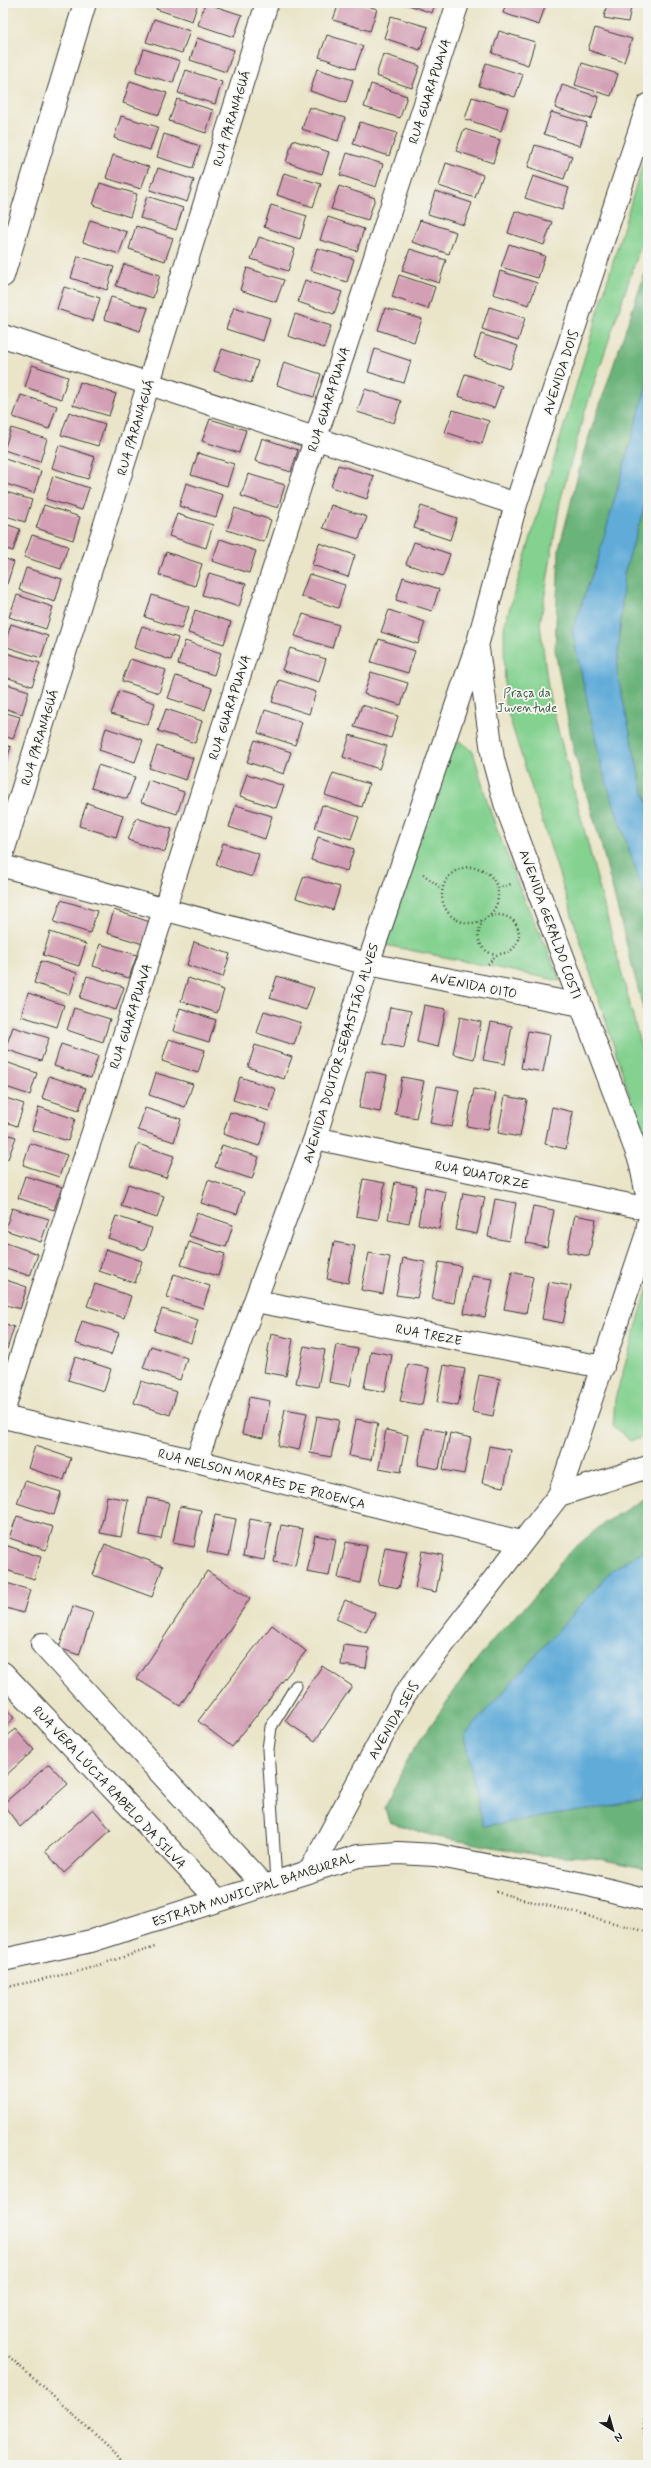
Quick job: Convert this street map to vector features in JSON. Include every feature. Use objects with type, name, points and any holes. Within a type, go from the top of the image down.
[{"type":"street","points":[[3,276],[85,3]]},
{"type":"street","name":"RUA PARANAGUÁ","points":[[3,852],[267,3]]},
{"type":"street","name":"RUA GUARAPUAVA","points":[[3,1412],[316,437],[458,3]]},
{"type":"street","name":"AVENIDA DOIS","points":[[478,642],[516,504],[648,105]]},
{"type":"street","points":[[3,336],[316,437],[516,504]]},
{"type":"street","name":"AVENIDA DOUTOR SEBASTIÃO ALVES","points":[[196,1461],[315,1138],[368,964],[478,642]]},
{"type":"street","name":"AVENIDA GERALDO COSTI","points":[[478,642],[493,759],[505,803],[640,1161],[648,1200]]},
{"type":"street","name":"AVENIDA OITO","points":[[3,866],[368,964],[581,1005]]},
{"type":"street","name":"RUA QUATORZE","points":[[315,1138],[648,1209]]},
{"type":"street","points":[[559,1495],[647,1234],[648,1224]]},
{"type":"street","name":"RUA TREZE","points":[[255,1301],[603,1367]]},
{"type":"street","name":"RUA NELSON MORAES DE PROENÇA","points":[[3,1417],[196,1461],[521,1542]]},
{"type":"street","points":[[559,1495],[648,1467]]},
{"type":"street","name":"AVENIDA SEIS","points":[[310,1871],[405,1694],[521,1542],[559,1495]]},
{"type":"street","points":[[42,1644],[270,1884]]},
{"type":"street","name":"RUA VERA LÚCIA RABELO DA SILVA","points":[[3,1673],[218,1900]]},
{"type":"street","name":"ESTRADA MUNICIPAL BAMBURRAL","points":[[3,1960],[91,1941],[358,1856],[398,1853],[436,1855],[589,1885],[648,1900]]},
{"type":"lane","points":[[270,1884],[268,1749],[271,1727],[296,1686]]},
{"type":"path","points":[[486,966],[496,955],[509,952],[514,948],[518,941],[518,927],[509,916],[495,914],[488,917],[472,924],[455,920],[444,906],[442,889],[452,873],[469,866],[487,872],[498,888],[497,904],[488,917],[480,926],[478,939],[485,950],[496,955]]},
{"type":"path","points":[[418,869],[442,889]]},
{"type":"path","points":[[498,888],[517,882]]},
{"type":"path","points":[[490,1890],[648,1932]]},
{"type":"path","points":[[3,1988],[80,1971],[163,1944]]},
{"type":"path","points":[[3,2351],[107,2445],[122,2465]]},
{"type":"path","points":[[648,2376],[644,2426],[648,2453]]},
{"type":"green space","name":"Praça da Juventude","points":[[648,145],[648,224],[584,414],[560,502],[540,624],[549,695],[648,1074],[648,1154],[505,704],[504,627]]},
{"type":"green space","points":[[648,264],[648,1028],[601,844],[573,748],[555,650],[559,549],[584,451]]},
{"type":"green space","points":[[459,741],[473,751],[489,808],[517,882],[561,981],[385,945],[445,756]]},
{"type":"green space","points":[[648,1287],[648,1436],[631,1441],[613,1426],[615,1399]]},
{"type":"green space","points":[[648,1496],[648,1869],[589,1857],[537,1855],[437,1837],[389,1822],[385,1808],[408,1758],[464,1677],[496,1636],[537,1594],[566,1555],[603,1524]]},
{"type":"water","points":[[648,380],[648,495],[624,574],[617,672],[640,779],[648,805],[648,906],[602,769],[572,631],[598,558]]},
{"type":"water","points":[[648,1548],[648,1781],[641,1802],[483,1826],[464,1736],[612,1570]]},
{"type":"building","points":[[158,3],[198,3],[192,21],[156,9]]},
{"type":"building","points":[[205,3],[242,15],[234,37],[198,25]]},
{"type":"building","points":[[339,3],[359,3],[377,9],[370,31],[333,20]]},
{"type":"building","points":[[403,3],[435,3],[432,13]]},
{"type":"building","points":[[506,3],[546,3],[539,25],[503,13]]},
{"type":"building","points":[[607,3],[632,3],[628,22],[604,18]]},
{"type":"building","points":[[391,16],[428,27],[420,50],[384,38]]},
{"type":"building","points":[[154,19],[190,31],[182,53],[146,42]]},
{"type":"building","points":[[595,28],[632,39],[624,62],[588,50]]},
{"type":"building","points":[[499,31],[535,42],[528,65],[492,53]]},
{"type":"building","points":[[327,35],[363,46],[355,69],[319,57]]},
{"type":"building","points":[[197,38],[234,50],[226,72],[190,60]]},
{"type":"building","points":[[144,49],[180,61],[173,83],[136,72]]},
{"type":"building","points":[[383,54],[420,66],[412,88],[376,76]]},
{"type":"building","points":[[486,63],[523,75],[515,97],[479,86]]},
{"type":"building","points":[[582,63],[618,74],[611,96],[575,85]]},
{"type":"building","points":[[317,69],[353,80],[346,103],[310,91]]},
{"type":"building","points":[[186,70],[222,82],[215,104],[178,93]]},
{"type":"building","points":[[130,81],[167,93],[159,115],[123,103]]},
{"type":"building","points":[[371,84],[407,96],[400,118],[364,107]]},
{"type":"building","points":[[562,85],[599,97],[591,119],[555,108]]},
{"type":"building","points":[[472,97],[508,108],[501,131],[465,119]]},
{"type":"building","points":[[177,99],[213,110],[206,133],[169,121]]},
{"type":"building","points":[[309,107],[345,118],[338,141],[302,129]]},
{"type":"building","points":[[551,112],[587,123],[580,146],[544,134]]},
{"type":"building","points":[[121,116],[158,127],[150,150],[114,138]]},
{"type":"building","points":[[360,122],[397,133],[389,156],[353,144]]},
{"type":"building","points":[[464,129],[500,140],[493,163],[456,151]]},
{"type":"building","points":[[164,134],[200,146],[193,168],[157,157]]},
{"type":"building","points":[[293,140],[329,152],[322,174],[286,162]]},
{"type":"building","points":[[535,145],[572,156],[564,179],[528,167]]},
{"type":"building","points":[[347,153],[383,164],[376,187],[340,175]]},
{"type":"building","points":[[113,155],[149,167],[141,189],[106,178]]},
{"type":"building","points":[[446,163],[483,175],[475,198],[439,186]]},
{"type":"building","points":[[158,168],[194,180],[187,202],[150,190]]},
{"type":"building","points":[[284,173],[321,184],[313,207],[277,195]]},
{"type":"building","points":[[533,176],[569,188],[562,210],[525,198]]},
{"type":"building","points":[[100,183],[137,194],[130,217],[93,205]]},
{"type":"building","points":[[339,186],[375,198],[368,220],[331,209]]},
{"type":"building","points":[[435,191],[472,203],[464,225],[428,214]]},
{"type":"building","points":[[147,196],[183,208],[176,230],[140,218]]},
{"type":"building","points":[[271,205],[307,216],[300,239],[264,227]]},
{"type":"building","points":[[515,211],[552,222],[544,245],[508,233]]},
{"type":"building","points":[[328,217],[364,229],[357,251],[320,240]]},
{"type":"building","points":[[90,220],[127,232],[119,254],[83,242]]},
{"type":"building","points":[[420,220],[456,232],[449,254],[412,242]]},
{"type":"building","points":[[136,226],[173,238],[165,261],[129,249]]},
{"type":"building","points":[[259,237],[295,249],[288,271],[251,259]]},
{"type":"building","points":[[509,244],[545,256],[538,278],[501,267]]},
{"type":"building","points":[[317,248],[354,259],[347,282],[310,270]]},
{"type":"building","points":[[410,249],[446,260],[439,283],[402,271]]},
{"type":"building","points":[[78,256],[114,267],[107,290],[71,278]]},
{"type":"building","points":[[124,264],[160,275],[153,298],[116,286]]},
{"type":"building","points":[[247,268],[284,280],[276,302],[240,290]]},
{"type":"building","points":[[500,271],[537,283],[529,305],[493,294]]},
{"type":"building","points":[[399,275],[435,287],[428,309],[392,297]]},
{"type":"building","points":[[305,280],[342,292],[334,314],[298,302]]},
{"type":"building","points":[[64,287],[100,298],[93,321],[57,309]]},
{"type":"building","points":[[111,297],[148,308],[140,331],[104,319]]},
{"type":"building","points":[[234,307],[270,318],[263,341],[226,329]]},
{"type":"building","points":[[489,307],[525,318],[518,341],[482,329]]},
{"type":"building","points":[[385,308],[422,319],[414,342],[378,330]]},
{"type":"building","points":[[295,314],[331,326],[324,348],[288,336]]},
{"type":"building","points":[[481,334],[518,346],[510,369],[474,357]]},
{"type":"building","points":[[222,349],[258,361],[251,383],[214,371]]},
{"type":"building","points":[[375,349],[411,361],[404,383],[368,372]]},
{"type":"building","points":[[284,362],[321,374],[314,397],[277,385]]},
{"type":"building","points":[[32,365],[68,377],[61,399],[25,387]]},
{"type":"building","points":[[465,374],[502,386],[494,408],[458,396]]},
{"type":"building","points":[[80,382],[116,394],[109,416],[73,405]]},
{"type":"building","points":[[365,389],[401,401],[394,423],[357,412]]},
{"type":"building","points":[[21,395],[57,406],[49,429],[13,417]]},
{"type":"building","points":[[453,410],[489,421],[482,444],[445,432]]},
{"type":"building","points":[[69,412],[105,424],[98,446],[61,435]]},
{"type":"building","points":[[210,419],[246,430],[239,453],[202,441]]},
{"type":"building","points":[[11,428],[47,439],[40,462],[4,450]]},
{"type":"building","points":[[262,438],[298,450],[291,472],[255,461]]},
{"type":"building","points":[[59,445],[95,457],[88,479],[52,468]]},
{"type":"building","points":[[198,453],[234,464],[227,486],[191,475]]},
{"type":"building","points":[[5,459],[41,471],[34,493],[3,483]]},
{"type":"building","points":[[338,465],[374,476],[367,499],[331,487]]},
{"type":"building","points":[[248,474],[285,485],[278,508],[241,496]]},
{"type":"building","points":[[53,476],[89,488],[82,510],[46,499]]},
{"type":"building","points":[[186,483],[223,495],[216,517],[179,506]]},
{"type":"building","points":[[3,491],[32,500],[25,522],[3,515]]},
{"type":"building","points":[[44,505],[80,517],[73,540],[36,528]]},
{"type":"building","points":[[331,505],[367,517],[359,539],[323,528]]},
{"type":"building","points":[[421,506],[457,518],[450,540],[414,528]]},
{"type":"building","points":[[235,508],[271,520],[264,542],[227,530]]},
{"type":"building","points":[[177,514],[213,525],[206,548],[169,536]]},
{"type":"building","points":[[3,523],[20,529],[13,551],[3,548]]},
{"type":"building","points":[[32,535],[68,546],[61,569],[24,557]]},
{"type":"building","points":[[220,539],[256,551],[249,573],[212,561]]},
{"type":"building","points":[[414,542],[450,554],[443,576],[406,564]]},
{"type":"building","points":[[319,543],[355,555],[348,577],[312,565]]},
{"type":"building","points":[[166,552],[202,564],[195,586],[159,575]]},
{"type":"building","points":[[3,558],[14,562],[7,584],[3,583]]},
{"type":"building","points":[[26,568],[62,579],[55,602],[19,590]]},
{"type":"building","points":[[209,573],[246,584],[239,607],[202,595]]},
{"type":"building","points":[[309,574],[345,585],[338,608],[301,596]]},
{"type":"building","points":[[403,577],[439,589],[432,611],[396,600]]},
{"type":"building","points":[[17,595],[53,607],[46,629],[9,617]]},
{"type":"building","points":[[152,595],[189,607],[181,629],[145,617]]},
{"type":"building","points":[[195,610],[231,622],[224,644],[188,633]]},
{"type":"building","points":[[389,610],[425,622],[418,644],[381,632]]},
{"type":"building","points":[[303,614],[339,625],[332,648],[295,636]]},
{"type":"building","points":[[11,624],[48,636],[41,658],[4,646]]},
{"type":"building","points":[[142,626],[178,638],[171,660],[134,648]]},
{"type":"building","points":[[379,639],[415,651],[408,673],[371,662]]},
{"type":"building","points":[[185,641],[221,653],[214,675],[178,664]]},
{"type":"building","points":[[290,648],[326,659],[319,682],[282,670]]},
{"type":"building","points":[[3,652],[40,663],[32,686],[3,676]]},
{"type":"building","points":[[130,659],[166,670],[159,693],[122,681]]},
{"type":"building","points":[[371,672],[408,683],[401,705],[364,694]]},
{"type":"building","points":[[176,676],[212,688],[205,710],[168,698]]},
{"type":"building","points":[[279,680],[316,692],[309,714],[272,702]]},
{"type":"building","points":[[3,683],[29,691],[22,714],[3,708]]},
{"type":"building","points":[[119,691],[155,703],[148,725],[111,714]]},
{"type":"building","points":[[362,705],[398,716],[391,738],[354,727]]},
{"type":"building","points":[[166,709],[202,721],[195,743],[158,731]]},
{"type":"building","points":[[265,710],[302,722],[295,745],[258,733]]},
{"type":"building","points":[[3,712],[20,717],[13,739],[3,736]]},
{"type":"building","points":[[106,728],[143,740],[135,762],[99,750]]},
{"type":"building","points":[[350,735],[387,746],[379,769],[343,757]]},
{"type":"building","points":[[255,740],[291,752],[284,774],[247,762]]},
{"type":"building","points":[[3,744],[11,747],[3,770]]},
{"type":"building","points":[[157,746],[193,758],[186,780],[149,768]]},
{"type":"building","points":[[98,765],[135,777],[127,799],[91,788]]},
{"type":"building","points":[[333,773],[369,784],[362,807],[325,795]]},
{"type":"building","points":[[247,774],[284,786],[276,808],[240,796]]},
{"type":"building","points":[[148,780],[184,792],[177,814],[141,802]]},
{"type":"building","points":[[87,803],[123,815],[116,837],[79,826]]},
{"type":"building","points":[[236,805],[272,816],[265,839],[229,827]]},
{"type":"building","points":[[322,805],[359,817],[351,839],[315,828]]},
{"type":"building","points":[[136,818],[172,829],[165,852],[128,840]]},
{"type":"building","points":[[318,837],[354,849],[347,871],[311,860]]},
{"type":"building","points":[[223,843],[259,854],[252,877],[216,865]]},
{"type":"building","points":[[304,876],[340,887],[333,910],[296,898]]},
{"type":"building","points":[[61,900],[97,911],[90,933],[54,922]]},
{"type":"building","points":[[114,910],[150,922],[143,944],[107,933]]},
{"type":"building","points":[[50,932],[86,944],[79,966],[43,955]]},
{"type":"building","points":[[194,942],[230,954],[223,977],[187,965]]},
{"type":"building","points":[[100,944],[137,955],[129,978],[93,966]]},
{"type":"building","points":[[41,961],[77,973],[70,995],[34,983]]},
{"type":"building","points":[[87,976],[124,987],[116,1010],[80,998]]},
{"type":"building","points":[[277,976],[314,988],[306,1010],[270,998]]},
{"type":"building","points":[[188,978],[224,990],[217,1013],[181,1001]]},
{"type":"building","points":[[28,993],[64,1005],[57,1027],[21,1016]]},
{"type":"building","points":[[424,1005],[446,1009],[438,1047],[417,1042]]},
{"type":"building","points":[[390,1007],[411,1011],[404,1048],[383,1044]]},
{"type":"building","points":[[74,1008],[110,1019],[103,1042],[67,1030]]},
{"type":"building","points":[[180,1008],[216,1020],[209,1042],[173,1031]]},
{"type":"building","points":[[264,1011],[301,1023],[294,1045],[257,1033]]},
{"type":"building","points":[[460,1017],[481,1022],[474,1059],[453,1054]]},
{"type":"building","points":[[491,1022],[512,1026],[505,1064],[483,1060]]},
{"type":"building","points":[[13,1027],[49,1038],[41,1061],[5,1049]]},
{"type":"building","points":[[528,1031],[550,1035],[543,1072],[521,1068]]},
{"type":"building","points":[[169,1039],[205,1050],[198,1073],[162,1061]]},
{"type":"building","points":[[61,1044],[98,1056],[91,1078],[54,1066]]},
{"type":"building","points":[[255,1045],[292,1057],[284,1079],[248,1067]]},
{"type":"building","points":[[3,1061],[37,1073],[30,1095],[3,1086]]},
{"type":"building","points":[[366,1071],[387,1075],[380,1112],[359,1108]]},
{"type":"building","points":[[156,1073],[193,1084],[185,1107],[149,1095]]},
{"type":"building","points":[[49,1076],[86,1088],[79,1110],[42,1098]]},
{"type":"building","points":[[240,1077],[276,1089],[269,1111],[233,1100]]},
{"type":"building","points":[[402,1077],[424,1081],[416,1118],[395,1114]]},
{"type":"building","points":[[437,1086],[459,1090],[452,1127],[430,1123]]},
{"type":"building","points":[[474,1089],[496,1093],[488,1130],[467,1126]]},
{"type":"building","points":[[505,1096],[527,1100],[520,1137],[498,1133]]},
{"type":"building","points":[[3,1097],[24,1104],[17,1126],[3,1121]]},
{"type":"building","points":[[39,1107],[75,1119],[68,1141],[32,1130]]},
{"type":"building","points":[[552,1107],[573,1112],[566,1149],[545,1144]]},
{"type":"building","points":[[145,1108],[181,1119],[174,1142],[138,1130]]},
{"type":"building","points":[[230,1112],[267,1123],[259,1146],[223,1134]]},
{"type":"building","points":[[3,1133],[16,1137],[8,1159],[3,1158]]},
{"type":"building","points":[[30,1143],[67,1155],[59,1177],[23,1165]]},
{"type":"building","points":[[138,1144],[174,1156],[166,1178],[130,1167]]},
{"type":"building","points":[[222,1145],[259,1157],[252,1179],[215,1167]]},
{"type":"building","points":[[25,1176],[62,1187],[54,1210],[18,1198]]},
{"type":"building","points":[[363,1179],[385,1183],[378,1220],[356,1216]]},
{"type":"building","points":[[208,1180],[244,1192],[237,1214],[201,1203]]},
{"type":"building","points":[[395,1182],[417,1186],[409,1223],[388,1219]]},
{"type":"building","points":[[128,1184],[164,1196],[157,1218],[121,1206]]},
{"type":"building","points":[[425,1187],[446,1192],[439,1229],[418,1224]]},
{"type":"building","points":[[463,1193],[485,1197],[477,1234],[456,1230]]},
{"type":"building","points":[[495,1199],[516,1203],[509,1241],[488,1237]]},
{"type":"building","points":[[533,1206],[554,1210],[547,1247],[526,1243]]},
{"type":"building","points":[[12,1208],[49,1219],[41,1242],[5,1230]]},
{"type":"building","points":[[197,1213],[233,1225],[226,1247],[189,1236]]},
{"type":"building","points":[[575,1215],[596,1219],[589,1256],[567,1252]]},
{"type":"building","points":[[116,1216],[152,1228],[145,1250],[108,1238]]},
{"type":"building","points":[[3,1242],[38,1254],[30,1276],[3,1267]]},
{"type":"building","points":[[189,1242],[225,1254],[218,1276],[181,1265]]},
{"type":"building","points":[[334,1242],[355,1246],[348,1283],[327,1279]]},
{"type":"building","points":[[106,1249],[142,1261],[135,1283],[99,1271]]},
{"type":"building","points":[[369,1253],[390,1257],[383,1294],[361,1290]]},
{"type":"building","points":[[403,1258],[425,1262],[417,1298],[396,1295]]},
{"type":"building","points":[[439,1262],[461,1266],[454,1303],[432,1299]]},
{"type":"building","points":[[512,1272],[533,1277],[526,1313],[504,1309]]},
{"type":"building","points":[[174,1274],[210,1286],[203,1308],[167,1297]]},
{"type":"building","points":[[471,1276],[493,1279],[485,1317],[464,1313]]},
{"type":"building","points":[[3,1279],[27,1287],[20,1309],[3,1304]]},
{"type":"building","points":[[549,1282],[571,1286],[563,1323],[542,1319]]},
{"type":"building","points":[[95,1284],[131,1296],[124,1318],[87,1306]]},
{"type":"building","points":[[162,1309],[198,1320],[191,1343],[154,1331]]},
{"type":"building","points":[[82,1321],[119,1333],[111,1355],[75,1343]]},
{"type":"building","points":[[3,1323],[14,1327],[7,1349],[3,1348]]},
{"type":"building","points":[[271,1334],[293,1339],[286,1376],[264,1372]]},
{"type":"building","points":[[336,1345],[358,1349],[350,1386],[329,1382]]},
{"type":"building","points":[[151,1346],[187,1358],[180,1380],[143,1368]]},
{"type":"building","points":[[304,1346],[325,1350],[318,1387],[296,1383]]},
{"type":"building","points":[[371,1351],[392,1355],[385,1392],[364,1388]]},
{"type":"building","points":[[75,1357],[111,1369],[104,1391],[68,1380]]},
{"type":"building","points":[[408,1364],[429,1368],[422,1405],[400,1401]]},
{"type":"building","points":[[444,1365],[465,1369],[458,1406],[437,1402]]},
{"type":"building","points":[[479,1375],[500,1379],[493,1416],[472,1412]]},
{"type":"building","points":[[141,1381],[177,1392],[170,1415],[134,1403]]},
{"type":"building","points":[[249,1397],[270,1401],[263,1438],[242,1434]]},
{"type":"building","points":[[285,1409],[307,1413],[299,1450],[278,1446]]},
{"type":"building","points":[[317,1416],[339,1420],[331,1457],[310,1453]]},
{"type":"building","points":[[356,1419],[378,1423],[371,1460],[349,1456]]},
{"type":"building","points":[[425,1428],[446,1432],[439,1469],[418,1465]]},
{"type":"building","points":[[386,1430],[408,1435],[401,1472],[379,1468]]},
{"type":"building","points":[[450,1433],[471,1438],[464,1474],[443,1470]]},
{"type":"building","points":[[35,1446],[71,1458],[64,1480],[28,1468]]},
{"type":"building","points":[[489,1446],[511,1450],[504,1487],[482,1483]]},
{"type":"building","points":[[25,1481],[61,1492],[54,1515],[17,1503]]},
{"type":"building","points":[[107,1496],[128,1500],[121,1537],[100,1533]]},
{"type":"building","points":[[147,1498],[169,1502],[161,1539],[140,1535]]},
{"type":"building","points":[[180,1506],[201,1510],[194,1547],[173,1543]]},
{"type":"building","points":[[215,1515],[236,1519],[229,1556],[207,1552]]},
{"type":"building","points":[[17,1516],[53,1527],[46,1550],[9,1538]]},
{"type":"building","points":[[250,1519],[271,1523],[264,1560],[243,1556]]},
{"type":"building","points":[[281,1525],[303,1529],[295,1566],[274,1562]]},
{"type":"building","points":[[315,1535],[336,1539],[329,1576],[307,1572]]},
{"type":"building","points":[[346,1542],[367,1546],[360,1583],[338,1578]]},
{"type":"building","points":[[105,1544],[163,1566],[152,1597],[93,1575]]},
{"type":"building","points":[[5,1545],[41,1557],[34,1579],[3,1569]]},
{"type":"building","points":[[385,1547],[407,1551],[399,1588],[378,1584]]},
{"type":"building","points":[[422,1551],[443,1555],[436,1592],[415,1588]]},
{"type":"building","points":[[207,1571],[250,1598],[180,1706],[137,1679]]},
{"type":"building","points":[[3,1582],[30,1590],[23,1613],[3,1607]]},
{"type":"building","points":[[345,1600],[375,1613],[366,1632],[336,1619]]},
{"type":"building","points":[[73,1606],[93,1613],[79,1655],[59,1648]]},
{"type":"building","points":[[272,1625],[306,1651],[232,1747],[198,1721]]},
{"type":"building","points":[[343,1645],[369,1648],[366,1668],[341,1665]]},
{"type":"building","points":[[322,1666],[352,1686],[315,1741],[285,1721]]},
{"type":"building","points":[[3,1705],[14,1718],[3,1728]]},
{"type":"building","points":[[15,1729],[34,1750],[3,1778],[3,1740]]},
{"type":"building","points":[[49,1764],[68,1784],[20,1827],[3,1804]]},
{"type":"building","points":[[93,1809],[111,1830],[64,1873],[45,1851]]}]
